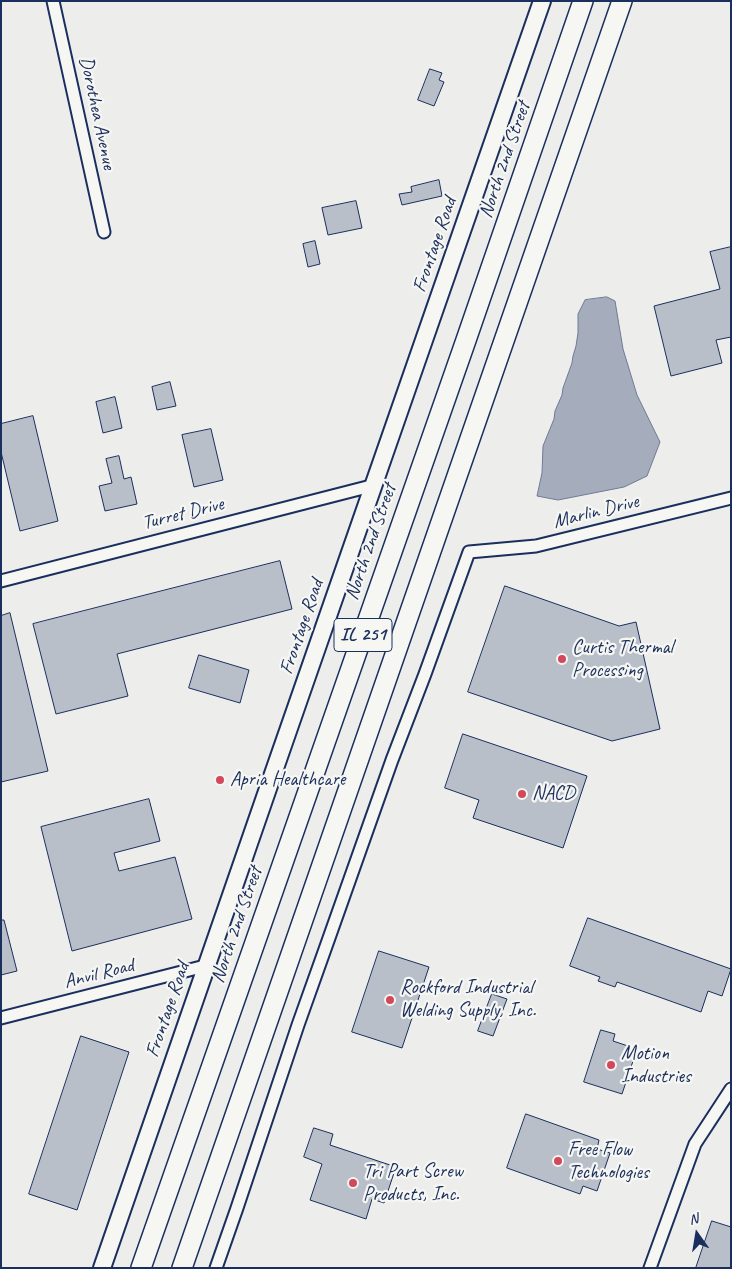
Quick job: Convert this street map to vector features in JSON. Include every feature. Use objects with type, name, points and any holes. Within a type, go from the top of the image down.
[{"type":"main road","name":"North 2nd Street","points":[[141,1268],[459,362],[583,1]]},
{"type":"main road","name":"IL 251","points":[[182,1268],[622,1]]},
{"type":"street","name":"Dorothea Avenue","points":[[53,1],[104,232]]},
{"type":"street","name":"Frontage Road","points":[[102,1268],[205,966],[375,485],[542,1]]},
{"type":"street","name":"Turret Drive","points":[[1,581],[375,485]]},
{"type":"street","name":"Marlin Drive","points":[[216,1268],[298,1025],[392,760],[469,552],[536,546],[731,498]]},
{"type":"street","name":"Anvil Road","points":[[1,1018],[205,966]]},
{"type":"street","points":[[650,1268],[695,1144],[731,1089]]},
{"type":"water","points":[[607,297],[615,301],[623,349],[637,395],[660,442],[647,476],[624,487],[558,500],[537,496],[542,473],[543,446],[572,363],[578,333],[578,314],[585,300]]},
{"type":"building","points":[[430,69],[442,73],[439,80],[444,82],[434,106],[418,100]]},
{"type":"building","points":[[439,180],[442,196],[402,205],[399,194],[412,192],[411,187]]},
{"type":"building","points":[[356,201],[362,228],[328,235],[322,208]]},
{"type":"building","points":[[315,241],[320,264],[308,267],[303,244]]},
{"type":"building","points":[[731,247],[731,337],[716,340],[722,363],[671,376],[654,306],[720,289],[710,252]]},
{"type":"building","points":[[170,382],[176,406],[157,410],[152,387]]},
{"type":"building","points":[[115,397],[122,428],[103,433],[96,402]]},
{"type":"building","points":[[33,416],[58,521],[20,531],[1,452],[1,424]]},
{"type":"building","points":[[211,429],[223,480],[194,487],[182,435]]},
{"type":"building","points":[[119,456],[124,479],[131,477],[137,504],[105,511],[99,486],[112,483],[106,459]]},
{"type":"building","points":[[280,561],[292,609],[117,654],[128,696],[56,714],[33,624]]},
{"type":"building","name":"Curtis Thermal Processing","points":[[505,586],[619,626],[636,622],[660,729],[612,741],[468,692]]},
{"type":"building","points":[[10,613],[48,771],[1,782],[1,616]]},
{"type":"building","points":[[199,655],[249,670],[240,703],[189,688]]},
{"type":"building","name":"NACD","points":[[463,734],[587,776],[563,848],[473,818],[479,800],[445,788]]},
{"type":"building","points":[[149,799],[160,841],[114,853],[119,871],[175,857],[192,919],[72,951],[41,827]]},
{"type":"building","points":[[588,918],[731,969],[722,996],[708,991],[701,1012],[617,982],[615,987],[598,981],[600,977],[570,966]]},
{"type":"building","points":[[1,920],[4,920],[17,971],[1,975]]},
{"type":"building","name":"Rockford Industrial Welding Supply, Inc.","points":[[379,951],[429,967],[402,1048],[352,1032]]},
{"type":"building","points":[[492,994],[507,999],[493,1036],[478,1031]]},
{"type":"building","name":"Motion Industries","points":[[601,1030],[615,1034],[613,1041],[637,1049],[622,1094],[584,1082]]},
{"type":"building","points":[[81,1036],[129,1052],[77,1210],[29,1194]]},
{"type":"building","name":"Free Flow Technologies","points":[[526,1114],[599,1140],[597,1149],[610,1153],[597,1191],[583,1186],[580,1194],[507,1168]]},
{"type":"building","name":"Tri Part Screw Products, Inc.","points":[[314,1128],[333,1134],[330,1145],[396,1167],[384,1203],[372,1199],[366,1219],[310,1200],[322,1164],[304,1157]]},
{"type":"building","points":[[712,1221],[731,1227],[731,1268],[696,1268]]},
{"type":"place","name":"Curtis Thermal Processing","points":[[562,659]]},
{"type":"place","name":"Apria Healthcare","points":[[220,780]]},
{"type":"place","name":"NACD","points":[[522,794]]},
{"type":"place","name":"Rockford Industrial Welding Supply, Inc.","points":[[390,1000]]},
{"type":"place","name":"Motion Industries","points":[[611,1065]]},
{"type":"place","name":"Free Flow Technologies","points":[[558,1161]]},
{"type":"place","name":"Tri Part Screw Products, Inc.","points":[[353,1183]]}]
